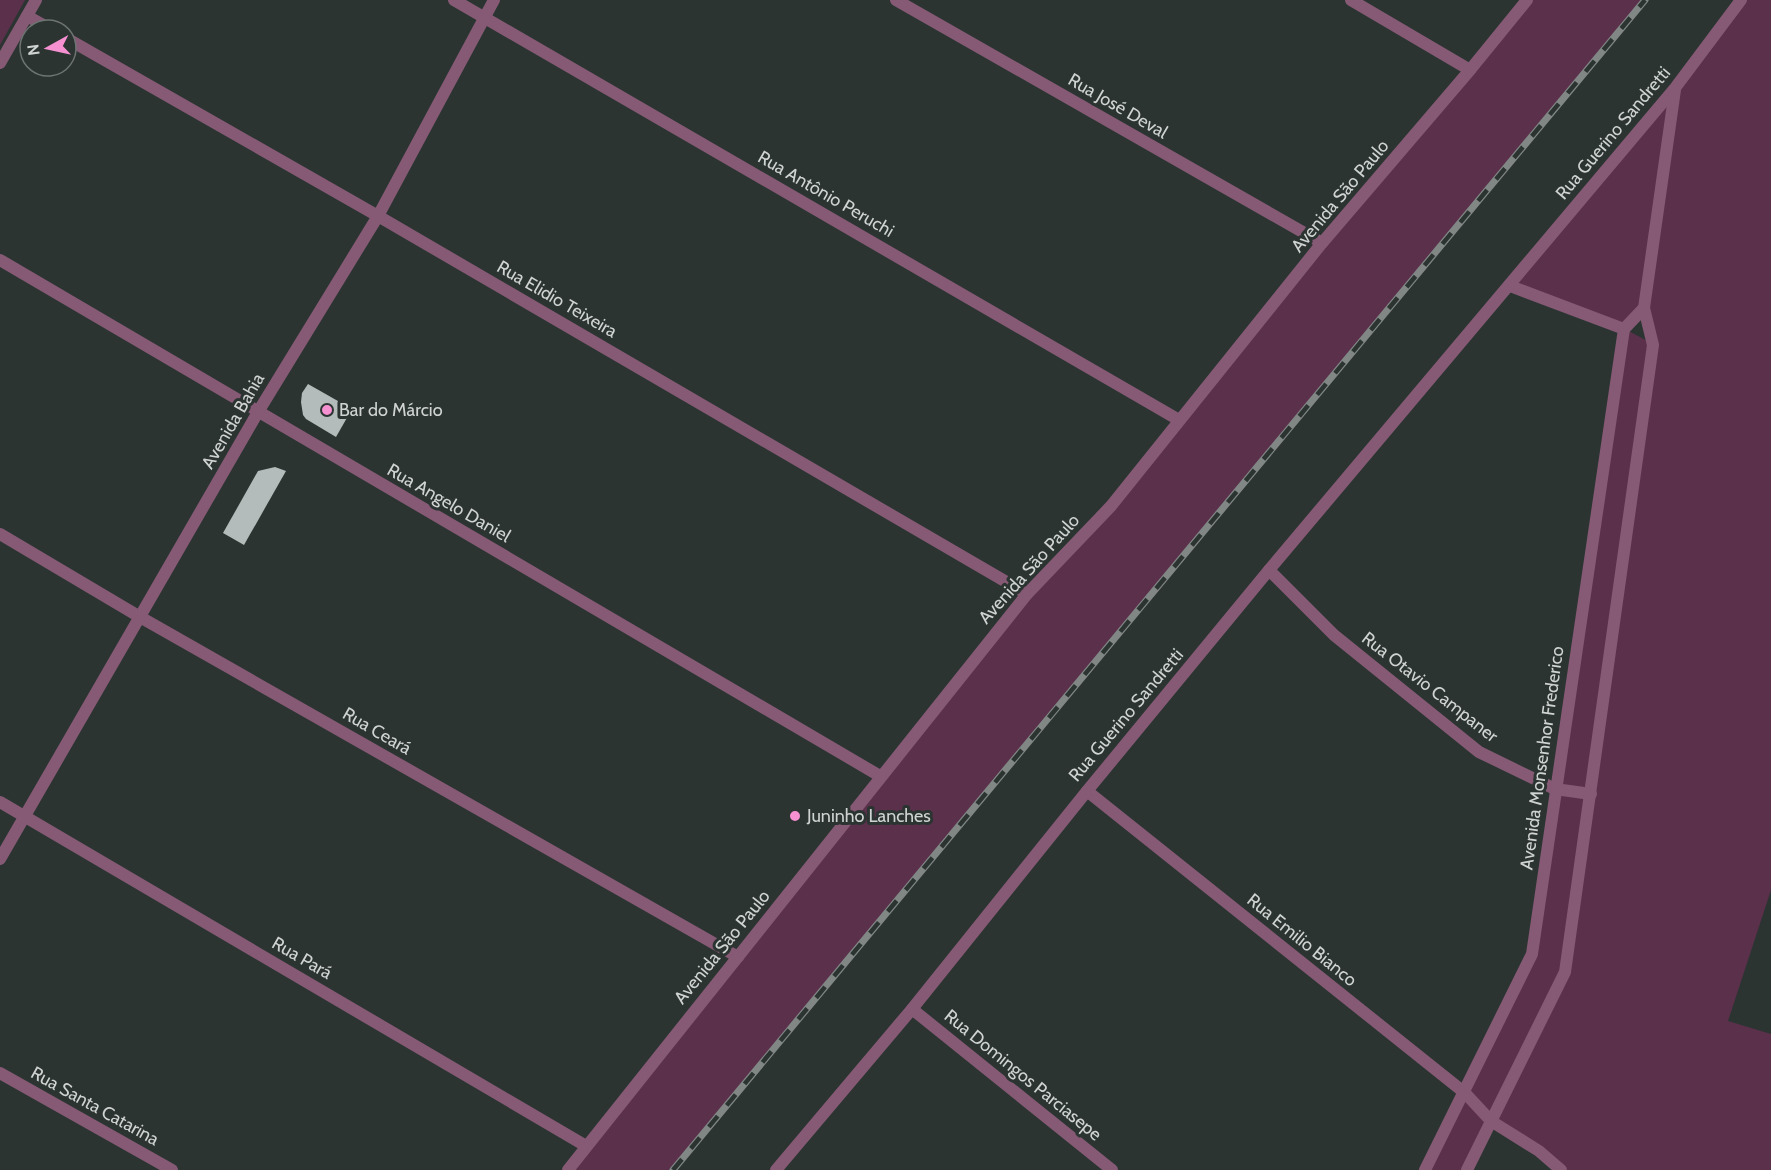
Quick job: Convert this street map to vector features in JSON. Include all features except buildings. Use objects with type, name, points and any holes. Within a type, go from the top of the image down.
[{"type":"street","points":[[0,63],[36,0]]},
{"type":"street","name":"Rua Antônio Peruchi","points":[[454,0],[1179,420]]},
{"type":"street","name":"Avenida Bahia","points":[[0,859],[258,412],[378,216],[494,0]]},
{"type":"street","name":"Rua José Deval","points":[[896,0],[1322,243]]},
{"type":"street","points":[[1351,0],[1470,70]]},
{"type":"street","name":"Avenida São Paulo","points":[[568,1170],[1027,594],[1111,506],[1322,243],[1527,0]]},
{"type":"street","name":"Rua Guerino Sandretti","points":[[776,1170],[912,1009],[1087,790],[1269,570],[1675,87],[1741,0]]},
{"type":"street","points":[[27,16],[31,18]]},
{"type":"street","name":"Rua Elidio Teixeira","points":[[78,45],[378,216],[1027,594]]},
{"type":"street","points":[[1467,1170],[1565,972],[1653,345],[1644,308],[1675,87]]},
{"type":"street","name":"Rua Angelo Daniel","points":[[0,260],[880,776]]},
{"type":"street","points":[[1510,286],[1624,329],[1644,308]]},
{"type":"street","name":"Avenida Monsenhor Frederico","points":[[1425,1170],[1532,954],[1624,329]]},
{"type":"street","name":"Rua Ceará","points":[[0,534],[140,617],[738,957]]},
{"type":"street","name":"Rua Otavio Campaner","points":[[1269,570],[1334,635],[1479,752],[1555,789],[1591,794]]},
{"type":"street","name":"Rua Emilio Bianco","points":[[1087,790],[1465,1093],[1491,1121],[1539,1151],[1561,1170]]},
{"type":"street","name":"Rua Pará","points":[[0,802],[586,1146]]},
{"type":"street","name":"Rua Domingos Parciasepe","points":[[912,1009],[1112,1170]]},
{"type":"street","name":"Rua Santa Catarina","points":[[0,1073],[172,1170]]},
{"type":"shaded area","points":[[0,0],[25,0],[0,45]]},
{"type":"shaded area","points":[[1527,0],[1643,0],[670,1170],[568,1170],[1027,594],[1111,506]]},
{"type":"shaded area","points":[[1741,0],[1771,0],[1771,890],[1728,1021],[1771,1034],[1771,1170],[1561,1170],[1491,1122],[1467,1170],[1425,1170],[1532,954],[1624,329],[1510,286]],"holes":[[[1644,309],[1653,344],[1625,329]]]},
{"type":"railway","points":[[673,1170],[1645,0]]},
{"type":"place","name":"Bar do Márcio","points":[[327,410]]},
{"type":"place","name":"Juninho Lanches","points":[[795,816]]}]
